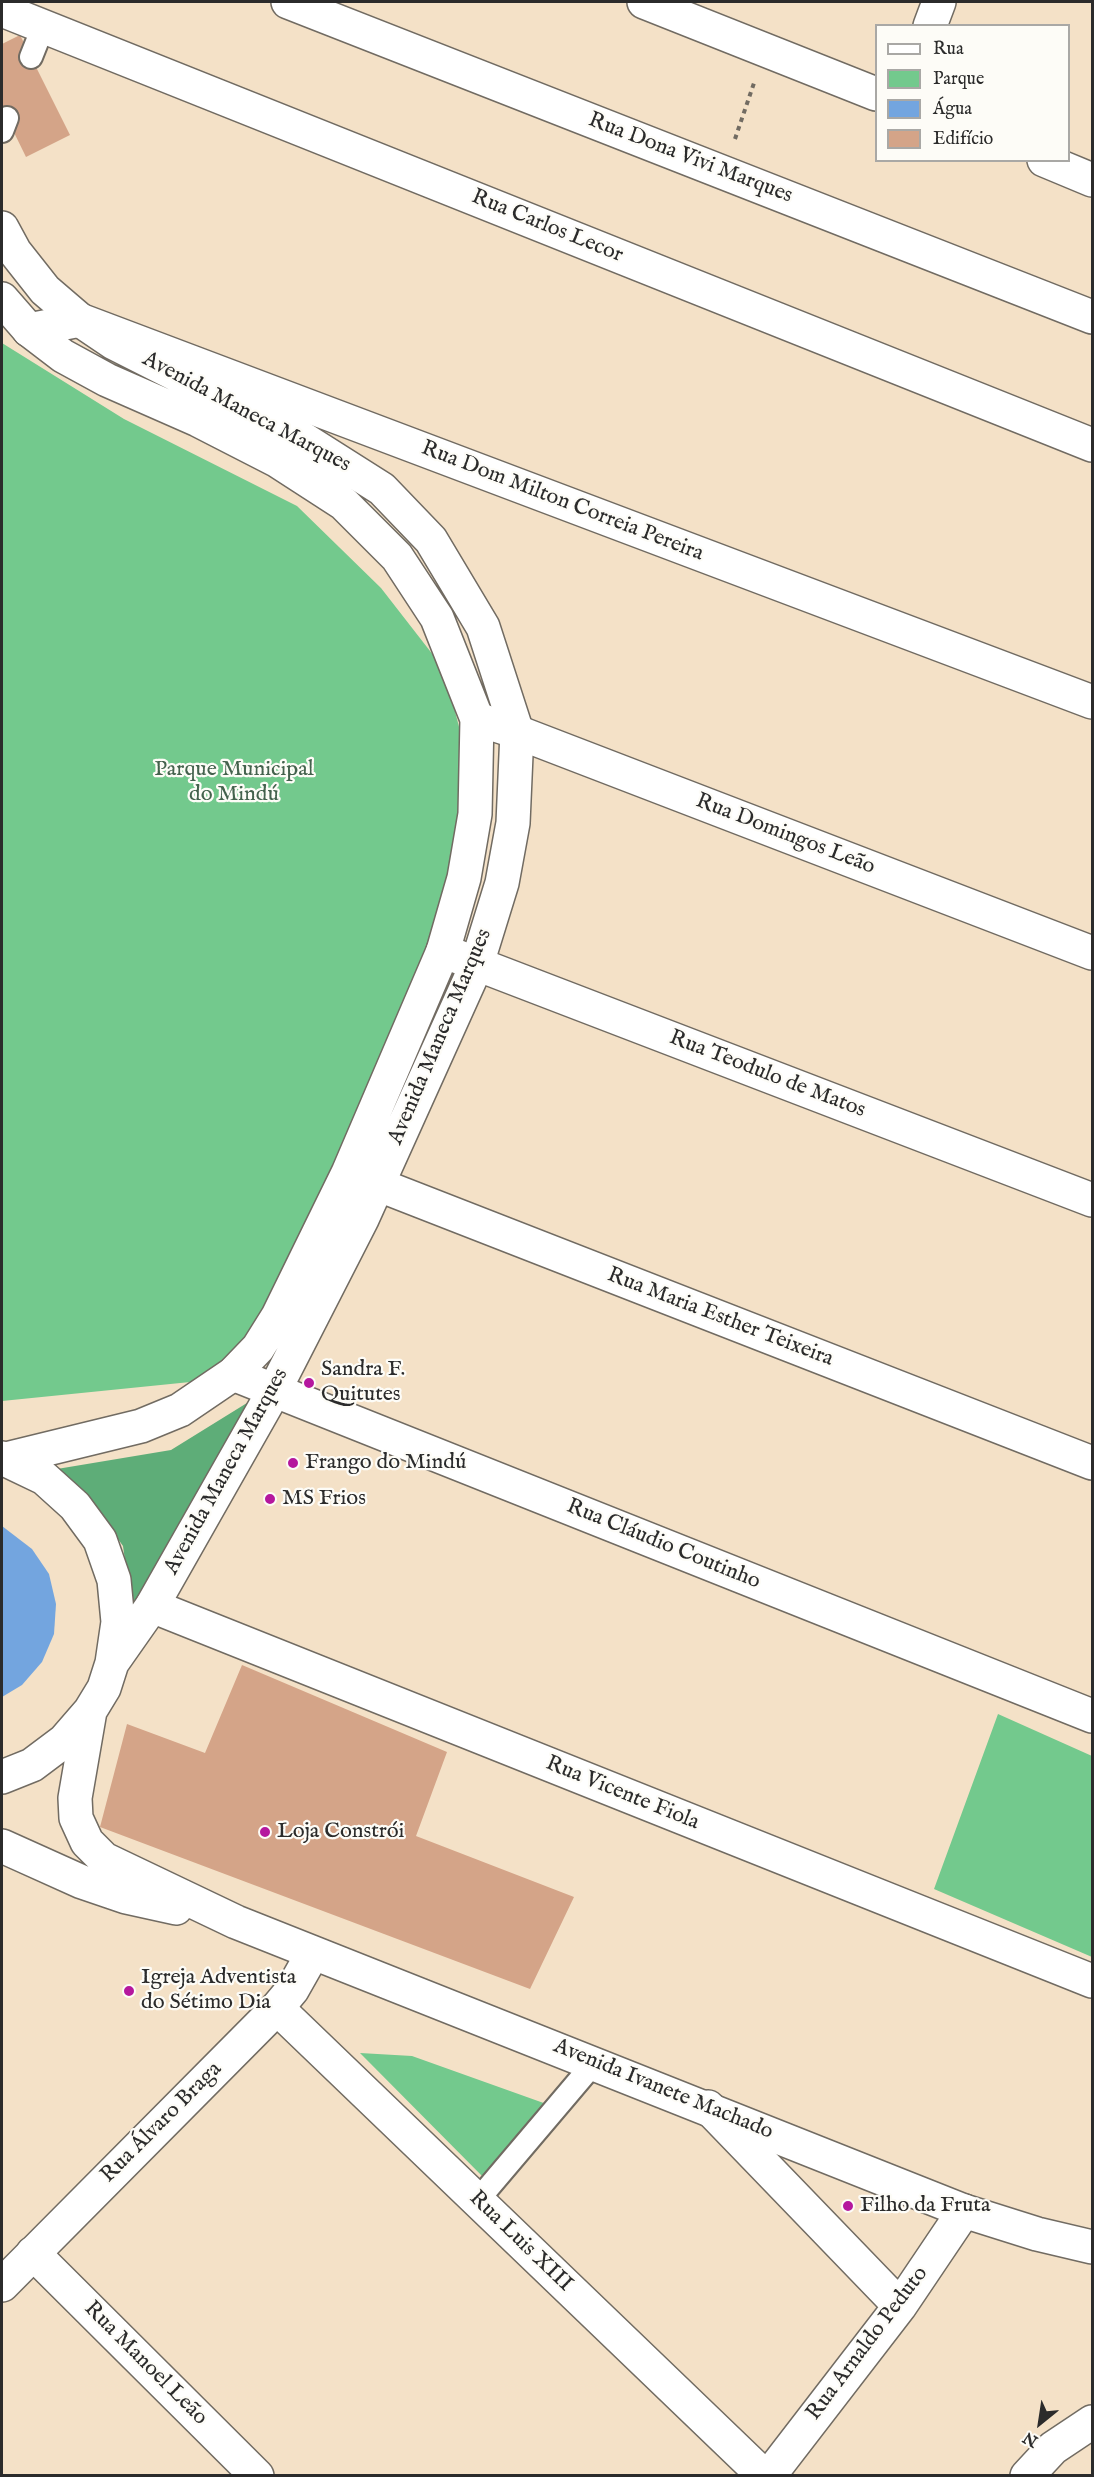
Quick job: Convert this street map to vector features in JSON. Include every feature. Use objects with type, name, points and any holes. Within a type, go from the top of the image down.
[{"type":"street","name":"Rua Dona Vivi Marques","points":[[288,2],[1092,317]]},
{"type":"street","points":[[644,2],[766,48],[875,94]]},
{"type":"street","points":[[931,24],[939,2]]},
{"type":"street","name":"Rua Carlos Lecor","points":[[2,10],[1092,445]]},
{"type":"street","points":[[1049,162],[1092,180]]},
{"type":"street","name":"Avenida Maneca Marques","points":[[2,228],[15,252],[45,290],[80,320],[114,343],[300,437],[382,489],[431,540],[483,627],[517,732],[513,823],[502,883],[477,964],[363,1179],[258,1348],[233,1374],[180,1410],[141,1426],[4,1459]]},
{"type":"street","name":"Avenida Maneca Marques","points":[[2,299],[29,330],[63,356],[107,380],[198,420],[276,460],[344,504],[397,557],[437,618],[477,719],[475,814],[464,878],[443,951],[363,1179],[274,1391],[152,1606],[112,1663]]},
{"type":"street","points":[[29,330],[80,320]]},
{"type":"street","name":"Rua Dom Milton Correia Pereira","points":[[80,320],[1092,702]]},
{"type":"street","name":"Rua Domingos Leão","points":[[477,719],[517,732],[1092,953]]},
{"type":"street","name":"Rua Teodulo de Matos","points":[[443,951],[1092,1200]]},
{"type":"street","name":"Rua Maria Esther Teixeira","points":[[363,1179],[1092,1463]]},
{"type":"street","name":"Rua Cláudio Coutinho","points":[[233,1374],[1092,1716]]},
{"type":"street","points":[[2,1777],[32,1765],[64,1741],[90,1711],[104,1688],[112,1663],[118,1622],[114,1580],[99,1540],[75,1506],[44,1478],[4,1459]]},
{"type":"street","name":"Rua Vicente Fiola","points":[[152,1606],[1092,1981]]},
{"type":"street","name":"Avenida Ivanete Machado","points":[[90,1711],[75,1798],[76,1818],[87,1842],[104,1859],[236,1922],[708,2107],[964,2211],[1036,2234],[1092,2247]]},
{"type":"street","name":"Avenida Ivanete Machado","points":[[2,1846],[82,1882],[126,1897],[236,1922]]},
{"type":"street","name":"Rua Álvaro Braga","points":[[2,2285],[277,2008],[292,1990],[313,1953]]},
{"type":"street","name":"Rua Luis XIII","points":[[277,2008],[764,2475]]},
{"type":"street","points":[[708,2107],[900,2306]]},
{"type":"street","name":"Rua Arnaldo Peduto","points":[[769,2475],[900,2306],[964,2211]]},
{"type":"street","name":"Rua Manoel Leão","points":[[33,2253],[257,2475]]},
{"type":"street","points":[[1027,2475],[1053,2448],[1092,2422]]},
{"type":"lane","points":[[31,57],[43,27]]},
{"type":"lane","points":[[477,2200],[594,2063]]},
{"type":"path","points":[[723,172],[766,48]]},
{"type":"green space","name":"Parque Municipal do Mindú","points":[[2,343],[124,419],[297,506],[381,588],[444,669],[464,746],[468,825],[428,969],[338,1190],[220,1379],[2,1401]]},
{"type":"green space","points":[[255,1398],[133,1619],[123,1546],[98,1511],[51,1470],[171,1450]]},
{"type":"green space","points":[[998,1714],[1092,1756],[1092,1957],[934,1889]]},
{"type":"green space","points":[[360,2053],[412,2056],[552,2106],[488,2182]]},
{"type":"water","points":[[2,1526],[32,1549],[49,1574],[56,1604],[54,1634],[42,1662],[22,1685],[2,1697]]},
{"type":"building","points":[[20,35],[70,135],[26,157],[2,108],[2,44]]},
{"type":"building","name":"Loja Constrói","points":[[242,1665],[447,1752],[416,1836],[574,1897],[530,1989],[100,1827],[127,1724],[205,1753]]},
{"type":"place","name":"Sandra F. Quitutes","points":[[309,1383]]},
{"type":"place","name":"Frango do Mindú","points":[[293,1463]]},
{"type":"place","name":"MS Frios","points":[[270,1499]]},
{"type":"place","name":"Loja Constrói","points":[[265,1832]]},
{"type":"place","name":"Igreja Adventista do Sétimo Dia","points":[[129,1991]]},
{"type":"place","name":"Filho da Fruta","points":[[848,2206]]}]
